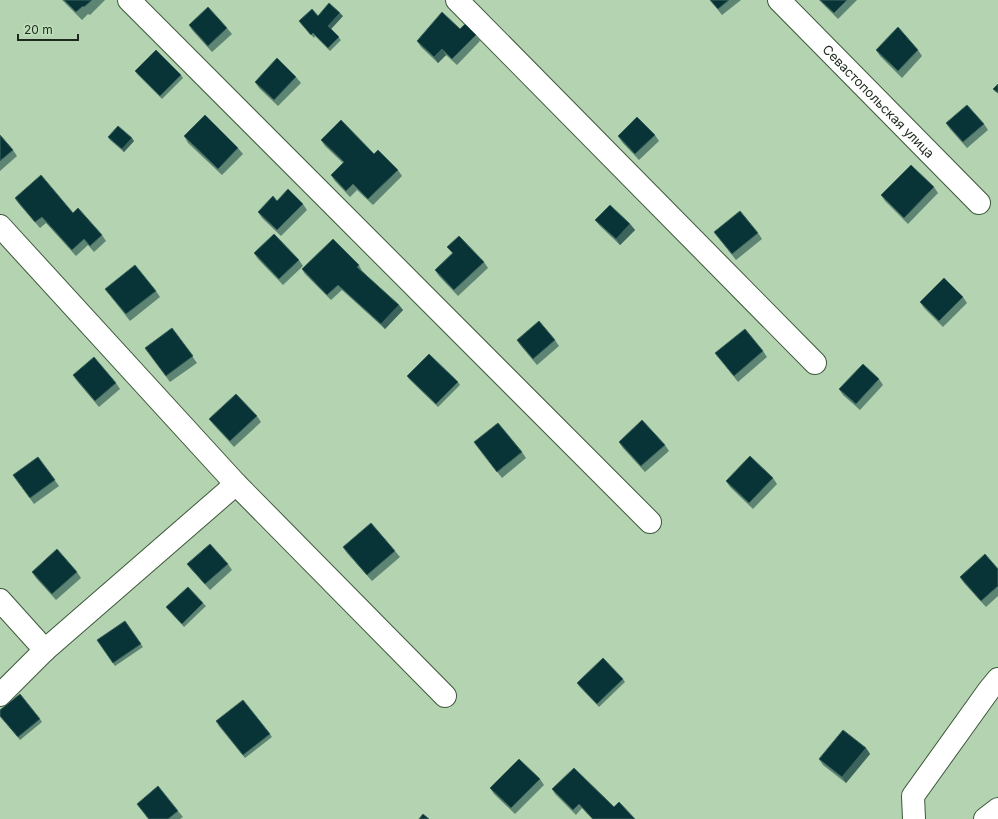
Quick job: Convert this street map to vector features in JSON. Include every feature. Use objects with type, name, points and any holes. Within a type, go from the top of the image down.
[{"type":"street","points":[[129,0],[650,522]]},
{"type":"street","points":[[457,0],[815,363]]},
{"type":"street","name":"Севастопольская улица","points":[[779,0],[979,202]]},
{"type":"street","points":[[0,226],[236,484],[445,696]]},
{"type":"street","points":[[0,694],[45,650],[236,484]]},
{"type":"street","points":[[0,600],[45,650]]},
{"type":"street","points":[[914,819],[913,796],[998,679]]},
{"type":"street","points":[[985,819],[998,809]]},
{"type":"building","points":[[64,0],[92,0],[76,12]]},
{"type":"building","points":[[710,0],[729,0],[718,9]]},
{"type":"building","points":[[820,0],[847,0],[834,13]]},
{"type":"building","points":[[329,3],[340,13],[328,26],[339,37],[328,48],[313,33],[311,35],[299,21],[312,9],[318,16]]},
{"type":"building","points":[[208,7],[227,28],[208,46],[189,25]]},
{"type":"building","points":[[442,12],[460,29],[465,24],[476,35],[452,59],[442,49],[434,57],[417,41]]},
{"type":"building","points":[[898,27],[918,50],[898,71],[876,50]]},
{"type":"building","points":[[156,50],[181,75],[160,96],[135,71]]},
{"type":"building","points":[[277,58],[296,77],[274,100],[255,82]]},
{"type":"building","points":[[998,84],[998,93],[993,89]]},
{"type":"building","points":[[967,105],[984,124],[963,142],[946,123]]},
{"type":"building","points":[[205,115],[238,148],[218,169],[184,136]]},
{"type":"building","points":[[637,117],[655,135],[635,154],[618,136]]},
{"type":"building","points":[[341,120],[374,154],[378,150],[398,170],[368,199],[353,184],[346,191],[331,175],[344,162],[321,140]]},
{"type":"building","points":[[118,126],[132,138],[122,149],[108,137]]},
{"type":"building","points":[[0,135],[13,150],[0,161]]},
{"type":"building","points":[[911,165],[934,187],[904,218],[881,195]]},
{"type":"building","points":[[41,175],[73,213],[78,208],[102,235],[90,246],[84,239],[72,250],[42,217],[35,222],[15,198]]},
{"type":"building","points":[[288,189],[303,204],[277,230],[258,212],[273,196],[277,201]]},
{"type":"building","points":[[610,205],[630,224],[616,239],[595,220]]},
{"type":"building","points":[[740,211],[758,233],[732,254],[714,232]]},
{"type":"building","points":[[274,234],[299,260],[279,279],[254,253]]},
{"type":"building","points":[[459,236],[484,262],[454,290],[435,270],[453,253],[447,247]]},
{"type":"building","points":[[333,239],[359,265],[357,267],[399,305],[381,324],[338,285],[327,295],[302,269]]},
{"type":"building","points":[[135,265],[156,291],[126,314],[105,289]]},
{"type":"building","points":[[944,278],[963,297],[939,321],[920,302]]},
{"type":"building","points":[[539,321],[555,340],[533,359],[517,340]]},
{"type":"building","points":[[172,328],[193,356],[166,376],[145,348]]},
{"type":"building","points":[[745,329],[763,351],[734,376],[715,353]]},
{"type":"building","points":[[429,354],[458,382],[436,404],[407,376]]},
{"type":"building","points":[[94,357],[116,383],[95,401],[73,375]]},
{"type":"building","points":[[863,364],[879,379],[856,404],[839,389]]},
{"type":"building","points":[[236,394],[257,416],[230,441],[209,419]]},
{"type":"building","points":[[642,420],[665,445],[641,466],[619,442]]},
{"type":"building","points":[[498,423],[522,452],[497,472],[474,442]]},
{"type":"building","points":[[750,456],[773,478],[749,503],[726,481]]},
{"type":"building","points":[[38,457],[55,480],[30,498],[13,475]]},
{"type":"building","points":[[371,523],[395,551],[367,575],[343,547]]},
{"type":"building","points":[[210,544],[228,564],[205,584],[187,564]]},
{"type":"building","points":[[57,549],[77,572],[52,594],[32,572]]},
{"type":"building","points":[[985,554],[998,569],[998,586],[981,601],[960,577]]},
{"type":"building","points":[[188,587],[203,603],[182,624],[166,607]]},
{"type":"building","points":[[125,621],[141,644],[113,663],[97,640]]},
{"type":"building","points":[[603,658],[623,679],[597,704],[577,683]]},
{"type":"building","points":[[20,694],[40,719],[18,737],[0,716],[0,710]]},
{"type":"building","points":[[243,700],[270,734],[243,755],[216,721]]},
{"type":"building","points":[[843,730],[866,748],[842,777],[819,759]]},
{"type":"building","points":[[519,759],[540,779],[511,808],[490,788]]},
{"type":"building","points":[[574,768],[614,807],[619,802],[635,819],[593,819],[579,804],[573,810],[552,789]]},
{"type":"building","points":[[158,786],[178,811],[168,819],[149,819],[137,804]]},
{"type":"building","points":[[423,814],[429,819],[419,819]]}]
